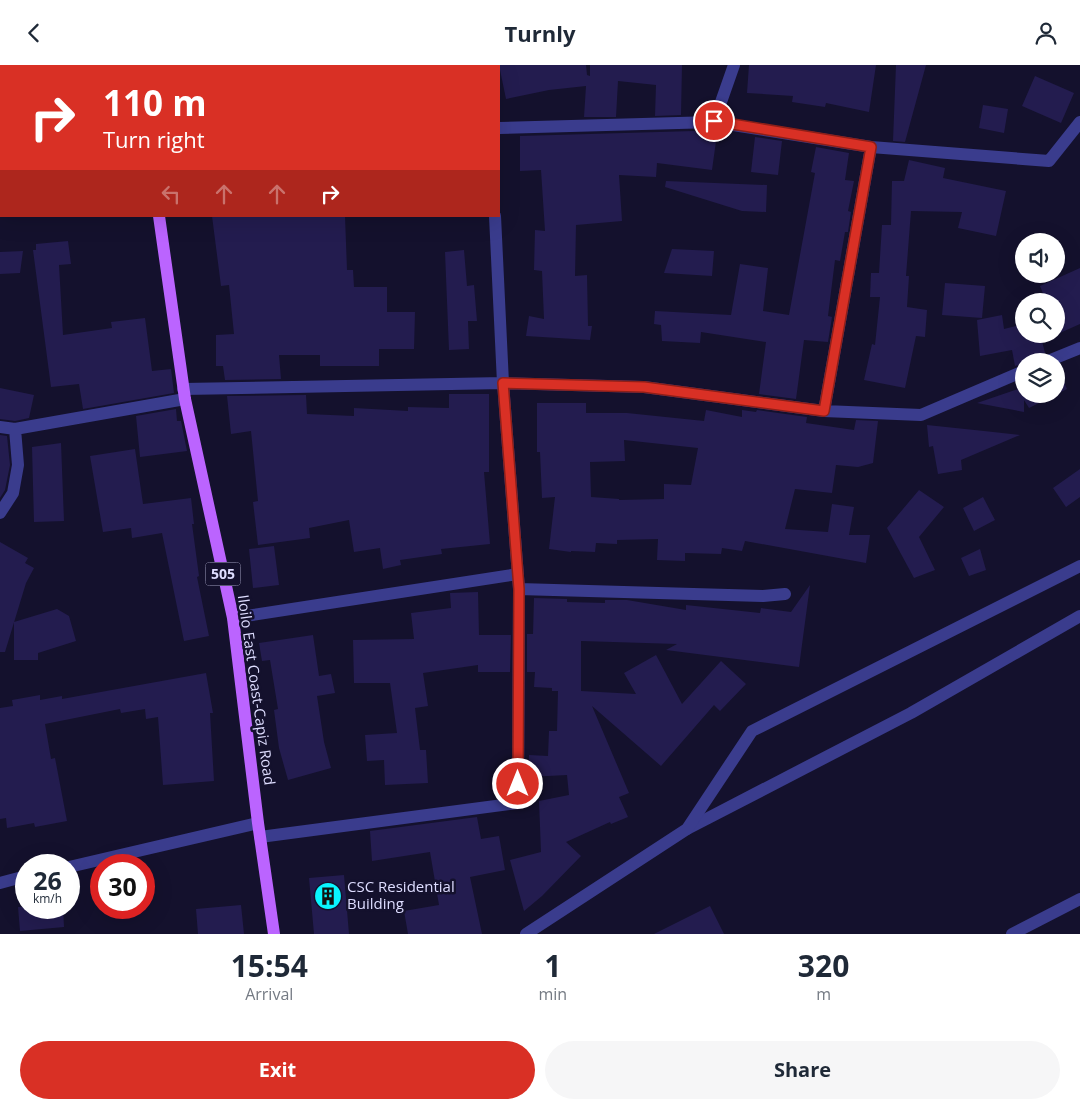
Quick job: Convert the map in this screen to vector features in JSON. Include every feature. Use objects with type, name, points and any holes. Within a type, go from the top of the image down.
[{"type":"main road","name":"Iloilo East Coast-Capiz Road","points":[[159,217],[184,394],[232,618],[274,934]]},
{"type":"street","points":[[714,121],[734,65]]},
{"type":"street","points":[[500,128],[714,121],[871,147],[1050,161],[1080,122]]},
{"type":"street","points":[[824,411],[871,147]]},
{"type":"street","points":[[260,837],[518,803],[519,589],[503,383],[495,217]]},
{"type":"street","points":[[1065,354],[1080,348]]},
{"type":"street","points":[[0,427],[16,429],[184,394],[503,383],[644,387],[824,411],[921,415],[1015,375]]},
{"type":"street","points":[[0,513],[13,493],[18,465],[16,429]]},
{"type":"street","points":[[688,829],[752,731],[1080,566]]},
{"type":"street","points":[[232,618],[518,574]]},
{"type":"street","points":[[519,589],[763,596],[785,594]]},
{"type":"street","points":[[526,934],[688,829],[911,713],[1080,616]]},
{"type":"street","points":[[80,864],[258,823]]},
{"type":"street","points":[[0,883],[15,879]]},
{"type":"street","points":[[1012,934],[1080,899]]},
{"type":"building","points":[[500,65],[586,65],[587,75],[590,76],[590,65],[682,65],[681,115],[655,116],[656,85],[618,81],[616,117],[584,117],[586,86],[549,90],[506,99]]},
{"type":"building","points":[[749,65],[876,65],[869,112],[826,103],[825,107],[792,102],[793,96],[747,93]]},
{"type":"building","points":[[896,65],[926,65],[905,142],[893,141]]},
{"type":"building","points":[[1035,76],[1074,93],[1061,123],[1022,106]]},
{"type":"building","points":[[983,105],[1008,109],[1004,133],[979,128]]},
{"type":"building","points":[[694,131],[717,134],[712,170],[657,163],[656,177],[619,175],[622,221],[576,225],[575,276],[587,275],[588,326],[592,326],[590,340],[526,336],[529,316],[544,319],[542,271],[534,270],[535,230],[545,231],[541,170],[520,171],[520,136]]},
{"type":"building","points":[[755,137],[782,141],[778,175],[751,172]]},
{"type":"building","points":[[816,147],[849,153],[845,180],[854,181],[848,211],[851,212],[848,232],[845,232],[840,261],[835,260],[828,316],[832,317],[828,342],[804,340],[796,399],[759,394],[766,342],[701,332],[700,343],[662,341],[661,325],[654,324],[655,311],[731,315],[740,264],[768,268],[763,311],[789,315],[815,173],[811,172]]},
{"type":"building","points":[[909,160],[945,168],[943,178],[1006,191],[996,236],[958,228],[962,212],[911,211],[906,276],[909,276],[907,307],[927,310],[925,337],[916,336],[905,388],[864,380],[872,344],[875,345],[880,297],[870,297],[871,273],[879,273],[882,225],[891,225],[892,181],[904,181]]},
{"type":"building","points":[[666,181],[767,185],[766,212],[742,211],[665,187]]},
{"type":"building","points":[[212,217],[345,217],[347,270],[353,270],[354,287],[387,287],[387,312],[415,312],[414,349],[379,349],[379,366],[320,366],[320,355],[279,355],[281,379],[225,380],[223,366],[216,366],[216,335],[234,334],[229,285],[221,286]]},
{"type":"building","points":[[68,241],[71,264],[59,265],[63,335],[112,328],[111,322],[145,318],[152,371],[171,369],[174,393],[83,409],[79,384],[51,387],[33,250],[36,250],[36,244]]},
{"type":"building","points":[[672,249],[714,251],[712,276],[664,273]]},
{"type":"building","points":[[464,250],[467,286],[474,285],[477,321],[468,321],[469,349],[449,350],[445,252]]},
{"type":"building","points":[[23,251],[20,273],[0,274],[0,252]]},
{"type":"building","points":[[1080,268],[1080,324],[1065,331],[1065,293],[1043,293],[1040,286],[1047,283],[1065,283],[1065,275]]},
{"type":"building","points":[[945,283],[985,286],[982,318],[942,315]]},
{"type":"building","points":[[1002,315],[1004,329],[1015,326],[1015,343],[1042,343],[1045,353],[1015,353],[1015,366],[1012,350],[980,356],[977,320]]},
{"type":"building","points":[[0,388],[34,395],[29,418],[15,421],[0,419]]},
{"type":"building","points":[[1015,390],[1015,403],[1024,403],[1024,412],[977,403]]},
{"type":"building","points":[[449,394],[489,394],[489,472],[484,472],[490,544],[441,549],[442,554],[400,560],[401,565],[383,569],[380,548],[354,552],[349,520],[309,528],[310,538],[258,545],[253,502],[258,501],[251,431],[231,434],[227,396],[306,395],[307,414],[354,416],[354,408],[408,411],[408,407],[449,408]]},
{"type":"building","points":[[537,403],[586,403],[586,413],[627,413],[704,421],[706,410],[742,417],[742,410],[756,412],[757,410],[807,417],[806,423],[854,430],[856,420],[878,421],[873,463],[858,467],[836,465],[832,493],[795,489],[785,529],[828,532],[832,504],[854,507],[849,535],[870,535],[866,563],[745,541],[742,551],[722,548],[721,554],[685,553],[685,561],[657,560],[658,539],[617,540],[617,544],[596,543],[595,552],[571,552],[549,549],[555,497],[542,498],[540,452],[537,452]],"holes":[[[624,440],[698,448],[691,485],[664,484],[664,499],[619,500],[591,497],[590,462],[625,461]]]},
{"type":"building","points":[[1026,403],[1039,403],[1029,408]]},
{"type":"building","points":[[176,409],[177,421],[181,421],[187,451],[140,457],[136,416]]},
{"type":"building","points":[[927,425],[1020,435],[961,460],[962,470],[938,474],[933,446],[929,447]]},
{"type":"building","points":[[0,435],[7,436],[10,465],[5,490],[0,498]]},
{"type":"building","points":[[61,443],[64,521],[34,522],[32,447]]},
{"type":"building","points":[[135,449],[143,504],[191,498],[194,524],[192,524],[199,576],[197,577],[209,636],[184,641],[162,533],[132,538],[131,528],[103,532],[90,456]]},
{"type":"building","points":[[1080,469],[1080,497],[1066,507],[1053,488]]},
{"type":"building","points":[[919,490],[944,507],[919,537],[935,570],[914,578],[887,528]]},
{"type":"building","points":[[983,497],[995,520],[974,531],[963,508]]},
{"type":"building","points":[[0,542],[28,558],[25,563],[34,568],[26,583],[5,652],[0,652]]},
{"type":"building","points":[[274,546],[279,585],[253,588],[249,549]]},
{"type":"building","points":[[980,549],[986,570],[969,576],[961,558]]},
{"type":"building","points":[[810,585],[799,667],[666,650],[677,644],[581,641],[581,691],[636,694],[624,673],[656,655],[682,704],[721,661],[746,684],[720,711],[714,705],[661,766],[592,706],[629,793],[619,797],[628,817],[611,824],[610,822],[566,842],[581,856],[542,896],[524,911],[510,860],[541,852],[539,801],[569,795],[567,775],[528,777],[529,755],[548,756],[549,731],[557,731],[558,691],[552,691],[552,688],[534,687],[535,672],[527,672],[527,634],[533,634],[534,598],[567,599],[567,602],[605,603],[605,600],[627,600],[686,610],[686,605],[760,613],[761,608],[791,612]]},
{"type":"building","points":[[478,592],[479,635],[511,635],[510,672],[478,672],[478,665],[423,673],[428,706],[415,708],[420,750],[426,750],[428,783],[385,785],[384,760],[367,761],[365,735],[397,733],[390,683],[354,683],[353,640],[414,639],[411,613],[451,608],[450,593]]},
{"type":"building","points":[[57,609],[69,616],[76,641],[38,653],[38,660],[14,660],[14,622]]},
{"type":"building","points":[[313,635],[319,676],[331,674],[335,693],[317,696],[324,742],[331,768],[288,780],[279,748],[274,710],[278,709],[270,660],[262,661],[259,643]]},
{"type":"building","points":[[206,673],[213,713],[210,713],[214,781],[163,785],[158,717],[146,719],[145,709],[121,713],[120,709],[45,724],[51,759],[55,758],[67,821],[35,827],[34,823],[7,828],[6,818],[0,819],[0,708],[13,706],[12,700],[40,695],[40,700],[62,696],[62,699]]},
{"type":"building","points":[[477,817],[481,839],[499,836],[505,870],[470,877],[482,934],[408,934],[404,911],[439,905],[430,852],[372,861],[370,831]]},
{"type":"building","name":"CSC Residential Building","points":[[344,875],[349,934],[314,934],[309,878]]},
{"type":"building","points":[[241,905],[244,934],[198,934],[196,909]]},
{"type":"building","points":[[710,906],[724,934],[654,934]]},
{"type":"building","points":[[19,919],[64,919],[64,927],[20,931]]},
{"type":"place","name":"CSC Residential Building","points":[[328,896]]},
{"type":"route","points":[[518,784],[519,589],[503,383],[644,387],[824,411],[871,147],[714,121]]}]
